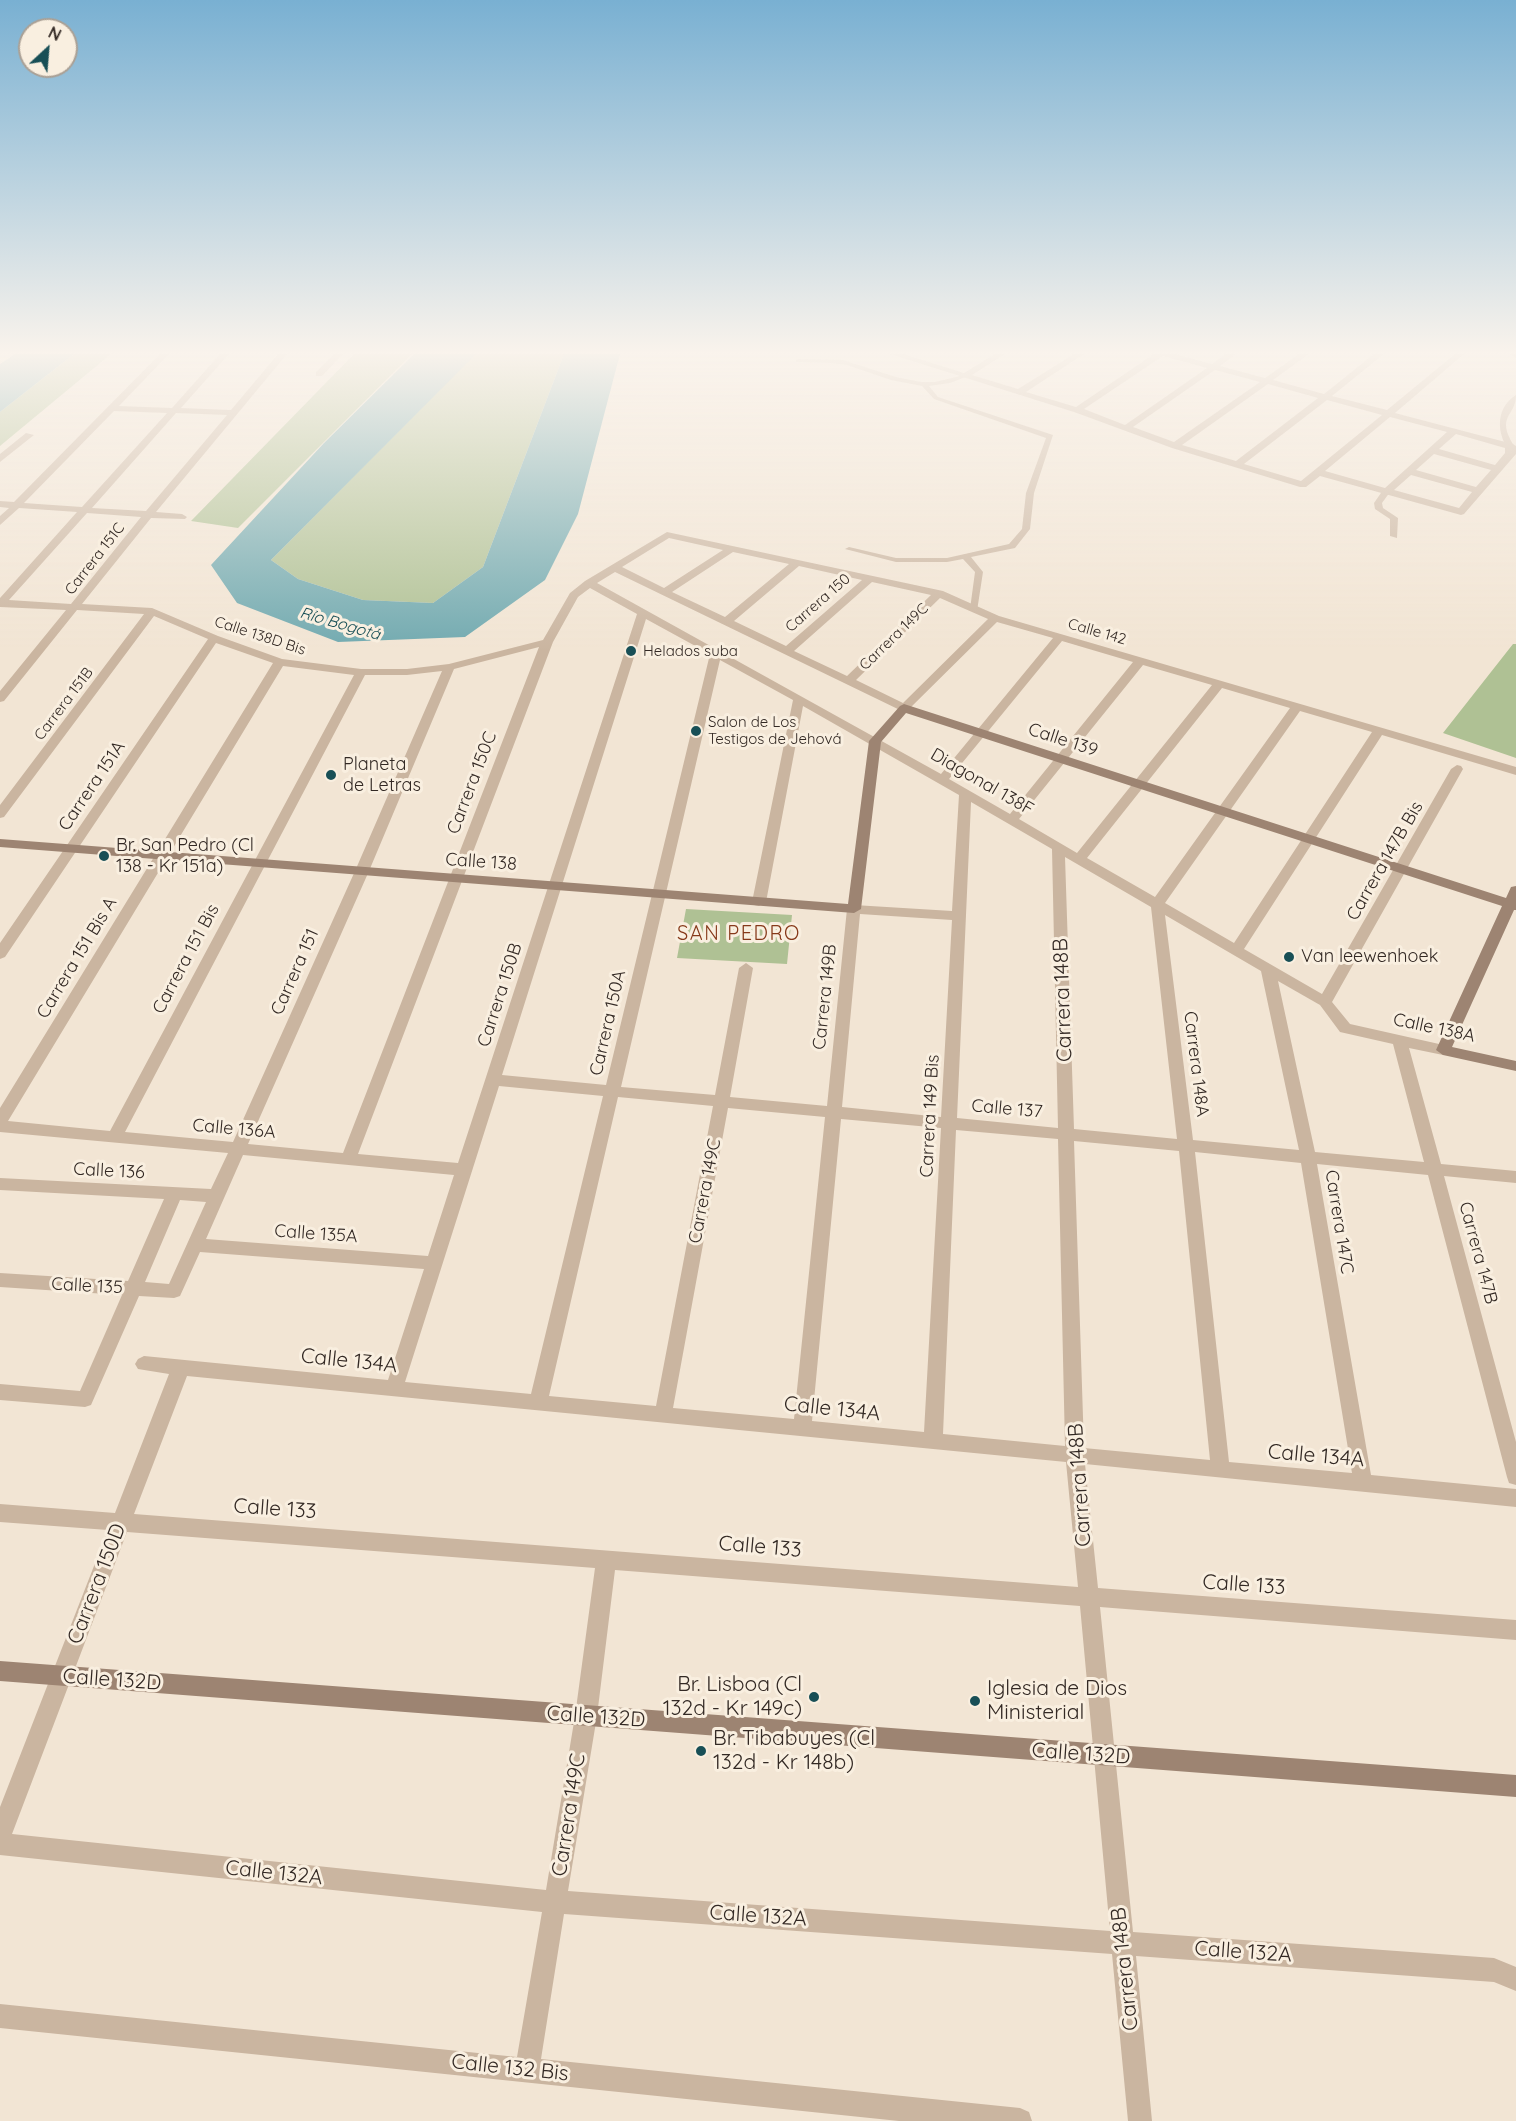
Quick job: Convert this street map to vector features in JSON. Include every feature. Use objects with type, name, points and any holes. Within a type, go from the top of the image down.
[{"type":"main road","name":"Calle 139","points":[[904,708],[1513,905]]},
{"type":"main road","points":[[875,741],[904,708]]},
{"type":"main road","name":"Carrera 149B","points":[[854,909],[875,741]]},
{"type":"main road","name":"Calle 138","points":[[0,843],[854,909]]},
{"type":"main road","points":[[1443,1050],[1513,905],[1516,890]]},
{"type":"main road","name":"Calle 138A","points":[[1443,1050],[1516,1066]]},
{"type":"main road","name":"Calle 132D","points":[[0,1671],[1516,1786]]},
{"type":"street","points":[[0,522],[68,453]]},
{"type":"street","points":[[0,603],[137,453]]},
{"type":"street","name":"Carrera 151C","points":[[0,699],[200,453]]},
{"type":"street","points":[[1196,453],[1303,485],[1341,453]]},
{"type":"street","points":[[1237,465],[1253,453]]},
{"type":"street","points":[[1386,492],[1429,453]]},
{"type":"street","points":[[1442,453],[1498,469]]},
{"type":"street","points":[[1318,472],[1457,512],[1463,511],[1510,453]]},
{"type":"street","points":[[1409,471],[1479,491]]},
{"type":"street","points":[[0,504],[182,517]]},
{"type":"street","name":"Calle 142","points":[[667,535],[939,593],[995,618],[1516,771]]},
{"type":"street","name":"Carrera 150C","points":[[348,1159],[547,642],[574,595],[589,583],[667,535]]},
{"type":"street","points":[[664,592],[731,549]]},
{"type":"street","points":[[726,622],[797,563]]},
{"type":"street","name":"Calle 139","points":[[615,568],[904,708]]},
{"type":"street","name":"Carrera 150","points":[[787,651],[870,578]]},
{"type":"street","name":"Diagonal 138F","points":[[589,583],[875,741],[1325,1002],[1345,1028]]},
{"type":"street","name":"Carrera 149C","points":[[849,681],[939,593]]},
{"type":"street","name":"Calle 138D Bis","points":[[0,603],[152,611],[214,638],[280,662],[361,672],[407,672],[449,667],[547,642]]},
{"type":"street","name":"Carrera 151B","points":[[0,814],[152,611]]},
{"type":"street","name":"Carrera 150B","points":[[394,1388],[643,613]]},
{"type":"street","points":[[904,708],[995,618]]},
{"type":"street","points":[[942,780],[1060,637]]},
{"type":"street","name":"Carrera 151A","points":[[0,954],[214,638]]},
{"type":"street","name":"Carrera 150A","points":[[538,1402],[716,653]]},
{"type":"street","points":[[1012,820],[1140,661]]},
{"type":"street","name":"Carrera 151 Bis A","points":[[0,1121],[280,662]]},
{"type":"street","name":"Carrera 151","points":[[174,1291],[362,871],[449,667]]},
{"type":"street","name":"Carrera 151 Bis","points":[[114,1137],[361,672]]},
{"type":"street","points":[[1079,859],[1219,684]]},
{"type":"street","points":[[759,902],[799,699]]},
{"type":"street","points":[[1157,904],[1297,707]]},
{"type":"street","points":[[1236,950],[1379,731]]},
{"type":"street","name":"Carrera 147B Bis","points":[[1325,1002],[1457,769]]},
{"type":"street","name":"Carrera 149 Bis","points":[[933,1441],[965,793]]},
{"type":"street","name":"Carrera 148B","points":[[1058,847],[1068,1134],[1075,1455],[1140,2121]]},
{"type":"street","name":"Carrera 148A","points":[[1157,904],[1186,1146],[1220,1469]]},
{"type":"street","name":"Calle 138","points":[[854,909],[960,916]]},
{"type":"street","name":"Carrera 149B","points":[[802,1428],[854,909]]},
{"type":"street","name":"Carrera 149C","points":[[663,1415],[746,968]]},
{"type":"street","name":"Carrera 147C","points":[[1268,969],[1308,1157],[1363,1483]]},
{"type":"street","name":"Calle 138A","points":[[1345,1028],[1443,1050]]},
{"type":"street","name":"Carrera 147B","points":[[1400,1041],[1436,1169],[1516,1477]]},
{"type":"street","name":"Calle 137","points":[[493,1080],[1516,1177]]},
{"type":"street","name":"Calle 136A","points":[[0,1126],[464,1170]]},
{"type":"street","name":"Calle 136","points":[[0,1184],[216,1196]]},
{"type":"street","points":[[0,1392],[85,1399],[175,1194]]},
{"type":"street","name":"Calle 135A","points":[[195,1245],[434,1263]]},
{"type":"street","name":"Calle 135","points":[[0,1280],[174,1291]]},
{"type":"street","name":"Calle 134A","points":[[144,1364],[1516,1498]]},
{"type":"street","name":"Carrera 150D","points":[[0,1834],[181,1367]]},
{"type":"street","name":"Calle 133","points":[[0,1513],[1516,1630]]},
{"type":"street","name":"Carrera 149C","points":[[527,2070],[586,1716],[606,1559]]},
{"type":"street","name":"Calle 132A","points":[[0,1844],[555,1902],[1494,1970],[1516,1979]]},
{"type":"street","name":"Calle 132 Bis","points":[[0,2016],[1020,2121]]},
{"type":"lane","points":[[849,549],[896,560],[947,560],[1012,546],[1026,529],[1024,511],[1044,453]]},
{"type":"lane","points":[[1386,492],[1378,503],[1379,509],[1394,518],[1394,536]]},
{"type":"lane","points":[[966,557],[979,572],[974,609]]},
{"type":"green space","points":[[257,453],[313,453],[238,528],[191,521]]},
{"type":"green space","points":[[377,453],[526,453],[483,567],[433,603],[363,600],[298,579],[271,560]]},
{"type":"green space","points":[[1513,644],[1516,644],[1516,758],[1443,733]]},
{"type":"green space","points":[[686,909],[792,915],[787,964],[677,958]]},
{"type":"water","name":"Río Bogotá","points":[[315,453],[378,453],[271,560],[298,579],[363,600],[433,603],[483,567],[526,453],[594,453],[578,514],[545,580],[465,637],[338,642],[237,603],[211,565]]},
{"type":"place","name":"Helados suba","points":[[631,651]]},
{"type":"place","name":"Salon de Los Testigos de Jehová","points":[[696,731]]},
{"type":"place","name":"Planeta de Letras","points":[[331,775]]},
{"type":"place","name":"Br. San Pedro (Cl 138 - Kr 151a)","points":[[104,856]]},
{"type":"place","name":"Van leewenhoek","points":[[1289,957]]},
{"type":"place","name":"Br. Lisboa (Cl 132d - Kr 149c)","points":[[814,1697]]},
{"type":"place","name":"Iglesia de Dios Ministerial","points":[[975,1701]]},
{"type":"place","name":"Br. Tibabuyes (Cl 132d - Kr 148b)","points":[[701,1751]]},
{"type":"district","name":"SAN PEDRO","points":[[739,934]]}]
